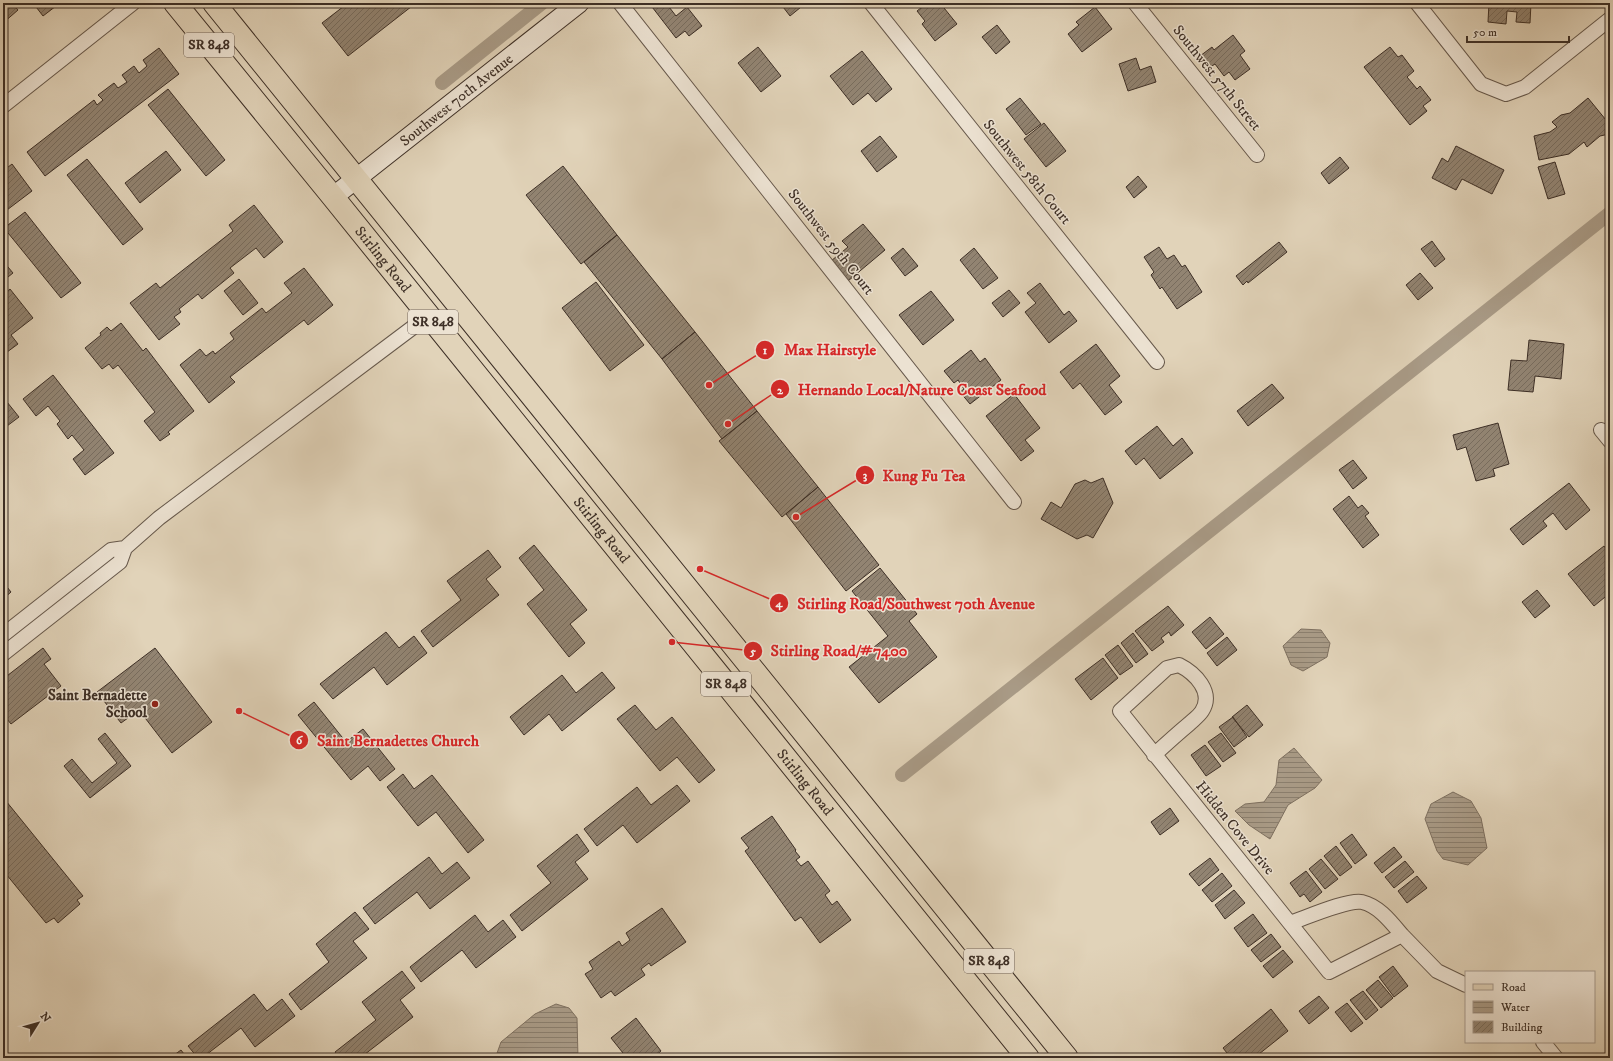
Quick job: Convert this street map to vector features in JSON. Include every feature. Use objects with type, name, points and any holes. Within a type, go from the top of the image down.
[{"type":"main road","name":"Stirling Road","points":[[175,3],[1028,1058]]},
{"type":"main road","name":"Stirling Road","points":[[214,3],[1067,1058]]},
{"type":"main road","points":[[533,445],[557,428]]},
{"type":"street","points":[[3,106],[133,3]]},
{"type":"street","name":"Southwest 70th Avenue","points":[[333,197],[579,3]]},
{"type":"street","name":"Southwest 59th Court","points":[[620,3],[1014,502]]},
{"type":"street","name":"Southwest 58th Court","points":[[871,3],[1157,362]]},
{"type":"street","name":"Southwest 57th Street","points":[[1135,3],[1257,155]]},
{"type":"street","points":[[1417,3],[1481,84],[1506,94],[1525,87],[1610,19]]},
{"type":"street","points":[[3,654],[120,562],[125,548],[159,518],[428,316]]},
{"type":"street","points":[[3,635],[111,550],[125,548]]},
{"type":"street","name":"Hidden Cove Drive","points":[[1154,755],[1202,712],[1207,700],[1204,688],[1196,676],[1179,665],[1167,668],[1120,711],[1154,755],[1329,972],[1402,934]]},
{"type":"street","points":[[1290,923],[1343,905],[1360,902],[1370,905],[1388,918],[1437,971],[1465,985]]},
{"type":"street","points":[[1544,1043],[1556,1058]]},
{"type":"water","points":[[1301,629],[1321,630],[1330,643],[1327,657],[1303,671],[1291,665],[1283,646]]},
{"type":"water","points":[[1294,748],[1322,780],[1315,788],[1288,805],[1270,839],[1249,825],[1235,811],[1245,804],[1264,802],[1276,785],[1279,760]]},
{"type":"water","points":[[1453,792],[1471,801],[1481,818],[1487,848],[1468,865],[1443,859],[1437,851],[1425,819],[1431,804]]},
{"type":"water","points":[[556,1004],[569,1008],[577,1018],[578,1058],[498,1058],[496,1056],[501,1042],[535,1014]]},
{"type":"building","points":[[3,3],[12,3],[18,10],[3,23]]},
{"type":"building","points":[[33,3],[60,3],[43,16]]},
{"type":"building","points":[[348,3],[416,3],[348,56],[322,23]]},
{"type":"building","points":[[649,3],[666,3],[676,16],[687,7],[702,26],[689,36],[685,31],[676,38]]},
{"type":"building","points":[[780,3],[806,3],[790,16]]},
{"type":"building","points":[[927,3],[940,3],[957,24],[935,41],[922,24],[925,21],[917,11]]},
{"type":"building","points":[[1489,3],[1531,3],[1530,23],[1516,22],[1517,12],[1507,11],[1506,24],[1488,22]]},
{"type":"building","points":[[1095,7],[1112,29],[1082,52],[1068,34],[1079,25],[1076,22]]},
{"type":"building","points":[[997,25],[1010,42],[996,54],[982,37]]},
{"type":"building","points":[[1233,35],[1245,51],[1240,55],[1250,69],[1235,80],[1229,72],[1224,76],[1215,64],[1209,68],[1200,56],[1212,47],[1214,50]]},
{"type":"building","points":[[758,47],[781,76],[761,92],[738,63]]},
{"type":"building","points":[[1390,47],[1398,57],[1402,55],[1414,71],[1407,77],[1417,89],[1420,86],[1431,100],[1423,106],[1427,111],[1410,125],[1364,67]]},
{"type":"building","points":[[159,48],[179,74],[45,176],[27,152],[94,100],[97,105],[103,100],[98,95],[114,83],[118,88],[127,82],[122,75],[134,66],[139,73],[147,66],[143,60]]},
{"type":"building","points":[[862,51],[892,89],[876,102],[868,93],[853,105],[830,76]]},
{"type":"building","points":[[1136,58],[1140,70],[1151,66],[1156,82],[1128,91],[1119,64]]},
{"type":"building","points":[[168,89],[225,160],[206,176],[148,105]]},
{"type":"building","points":[[1020,98],[1041,124],[1026,135],[1006,109]]},
{"type":"building","points":[[1588,98],[1606,120],[1609,134],[1600,136],[1587,147],[1584,142],[1569,154],[1539,160],[1534,136],[1550,132],[1557,127],[1552,122],[1561,115],[1570,113]]},
{"type":"building","points":[[1044,123],[1066,151],[1046,167],[1024,139]]},
{"type":"building","points":[[880,136],[897,157],[877,172],[861,151]]},
{"type":"building","points":[[1456,146],[1504,170],[1492,194],[1462,179],[1456,190],[1432,178],[1442,158],[1448,162]]},
{"type":"building","points":[[166,151],[181,170],[140,203],[125,183]]},
{"type":"building","points":[[1340,157],[1349,168],[1329,184],[1321,173]]},
{"type":"building","points":[[87,159],[143,229],[123,245],[67,175]]},
{"type":"building","points":[[1555,162],[1565,194],[1548,199],[1538,167]]},
{"type":"building","points":[[12,164],[32,191],[3,213],[3,171]]},
{"type":"building","points":[[563,166],[617,235],[581,264],[526,195]]},
{"type":"building","points":[[1138,176],[1147,187],[1134,198],[1126,187]]},
{"type":"building","points":[[254,205],[283,242],[264,258],[256,248],[230,268],[234,273],[202,299],[198,294],[179,309],[181,312],[174,317],[180,324],[159,340],[130,303],[156,283],[160,288],[233,231],[229,225]]},
{"type":"building","points":[[25,212],[81,283],[61,298],[4,228]]},
{"type":"building","points":[[863,224],[885,250],[848,281],[831,261],[848,247],[842,241]]},
{"type":"building","points":[[617,235],[695,332],[662,359],[584,262]]},
{"type":"building","points":[[1432,241],[1445,259],[1435,267],[1421,249]]},
{"type":"building","points":[[1279,242],[1287,252],[1248,283],[1247,281],[1243,285],[1236,276]]},
{"type":"building","points":[[1159,247],[1167,259],[1174,255],[1182,267],[1185,265],[1202,292],[1177,309],[1162,287],[1160,289],[1151,275],[1154,272],[1144,257]]},
{"type":"building","points":[[903,248],[918,266],[905,276],[891,258]]},
{"type":"building","points":[[974,248],[998,278],[983,289],[960,260]]},
{"type":"building","points":[[3,261],[13,273],[3,281]]},
{"type":"building","points":[[304,268],[333,305],[308,325],[304,320],[230,377],[235,382],[209,403],[180,365],[200,349],[206,356],[213,351],[215,354],[234,339],[230,333],[262,308],[266,313],[292,293],[284,283]]},
{"type":"building","points":[[1420,273],[1433,288],[1418,300],[1406,285]]},
{"type":"building","points":[[239,279],[258,303],[243,315],[224,291]]},
{"type":"building","points":[[596,282],[644,345],[610,371],[562,308]]},
{"type":"building","points":[[1040,283],[1064,315],[1069,311],[1077,321],[1049,343],[1025,312],[1036,303],[1027,293]]},
{"type":"building","points":[[10,289],[33,318],[11,335],[18,344],[3,355],[3,295]]},
{"type":"building","points":[[1009,290],[1020,303],[1003,317],[992,303]]},
{"type":"building","points":[[931,291],[954,320],[923,345],[899,315]]},
{"type":"building","points":[[121,323],[143,351],[146,348],[194,411],[168,432],[170,434],[160,441],[144,421],[155,412],[118,365],[113,369],[109,364],[102,369],[85,348],[101,335],[100,333],[107,327],[111,331]]},
{"type":"building","points":[[695,332],[757,411],[722,439],[662,359]]},
{"type":"building","points":[[1529,340],[1564,344],[1561,379],[1535,376],[1533,392],[1508,390],[1511,360],[1527,361]]},
{"type":"building","points":[[1096,344],[1120,376],[1109,385],[1122,402],[1105,415],[1080,383],[1073,389],[1060,372]]},
{"type":"building","points":[[971,350],[980,362],[985,358],[1001,380],[970,404],[960,392],[964,389],[958,380],[954,383],[944,371]]},
{"type":"building","points":[[53,375],[114,453],[85,475],[73,459],[84,450],[72,435],[68,439],[57,424],[60,421],[48,406],[36,416],[23,399]]},
{"type":"building","points":[[1272,384],[1284,398],[1248,426],[1237,411]]},
{"type":"building","points":[[1014,394],[1040,428],[1025,440],[1034,451],[1021,461],[986,416]]},
{"type":"building","points":[[3,397],[19,417],[3,429]]},
{"type":"building","points":[[757,411],[818,487],[782,517],[719,441]]},
{"type":"building","points":[[1498,423],[1509,464],[1493,469],[1495,476],[1476,481],[1466,447],[1457,450],[1453,435]]},
{"type":"building","points":[[1157,426],[1173,446],[1182,438],[1193,453],[1160,479],[1144,458],[1136,465],[1125,451]]},
{"type":"building","points":[[1353,460],[1367,478],[1353,489],[1339,470]]},
{"type":"building","points":[[1103,478],[1113,503],[1093,538],[1087,535],[1077,539],[1041,519],[1051,502],[1061,508],[1075,484],[1085,480],[1091,483]]},
{"type":"building","points":[[1569,483],[1590,510],[1566,530],[1553,513],[1543,521],[1547,526],[1523,545],[1510,529]]},
{"type":"building","points":[[818,487],[879,565],[846,591],[786,514]]},
{"type":"building","points":[[1349,496],[1358,508],[1362,505],[1369,513],[1365,516],[1379,535],[1363,548],[1333,509]]},
{"type":"building","points":[[534,545],[587,610],[570,624],[585,643],[569,657],[527,604],[544,590],[519,558]]},
{"type":"building","points":[[1604,546],[1610,554],[1610,564],[1608,566],[1610,569],[1610,593],[1594,606],[1568,574]]},
{"type":"building","points":[[488,550],[501,567],[486,579],[499,595],[433,647],[421,631],[461,600],[447,581]]},
{"type":"building","points":[[880,568],[917,614],[909,621],[937,657],[879,703],[849,667],[888,636],[852,591]]},
{"type":"building","points":[[3,582],[11,592],[3,599]]},
{"type":"building","points":[[1537,590],[1550,606],[1535,618],[1522,602]]},
{"type":"building","points":[[1168,606],[1184,625],[1171,636],[1169,632],[1161,638],[1164,642],[1152,651],[1135,631]]},
{"type":"building","points":[[1210,617],[1224,634],[1206,649],[1192,632]]},
{"type":"building","points":[[386,632],[399,648],[414,636],[427,653],[387,685],[374,667],[333,699],[320,684]]},
{"type":"building","points":[[1133,633],[1148,654],[1136,663],[1121,643]]},
{"type":"building","points":[[1227,637],[1237,650],[1217,666],[1207,653]]},
{"type":"building","points":[[1118,645],[1133,666],[1120,675],[1105,655]]},
{"type":"building","points":[[43,648],[51,659],[44,664],[61,686],[11,724],[3,714],[3,679]]},
{"type":"building","points":[[155,648],[212,722],[172,753],[139,710],[121,723],[97,692]]},
{"type":"building","points":[[1103,658],[1118,678],[1091,700],[1075,679]]},
{"type":"building","points":[[602,672],[615,688],[562,731],[549,714],[524,735],[510,717],[562,675],[576,693]]},
{"type":"building","points":[[314,702],[346,742],[363,729],[395,769],[380,781],[368,766],[351,780],[298,715]]},
{"type":"building","points":[[635,705],[656,730],[672,717],[715,770],[699,783],[677,757],[660,771],[617,719]]},
{"type":"building","points":[[1247,705],[1263,725],[1249,737],[1232,717]]},
{"type":"building","points":[[1233,717],[1247,737],[1234,747],[1219,727]]},
{"type":"building","points":[[105,733],[131,766],[90,798],[64,766],[72,759],[92,783],[117,763],[98,739]]},
{"type":"building","points":[[1221,733],[1236,753],[1223,762],[1208,742]]},
{"type":"building","points":[[1205,745],[1221,766],[1206,776],[1191,755]]},
{"type":"building","points":[[403,774],[414,789],[432,775],[484,840],[468,853],[436,812],[418,826],[387,787]]},
{"type":"building","points":[[677,785],[690,801],[637,843],[623,825],[597,846],[584,829],[637,787],[651,805]]},
{"type":"building","points":[[6,801],[83,896],[77,900],[80,904],[58,923],[54,918],[46,923],[6,874],[3,876],[3,803]]},
{"type":"building","points":[[1170,808],[1179,821],[1160,835],[1151,822]]},
{"type":"building","points":[[772,816],[800,857],[796,860],[801,866],[808,861],[830,891],[825,895],[832,905],[837,901],[851,920],[820,943],[801,917],[795,921],[745,851],[749,848],[741,838]]},
{"type":"building","points":[[577,834],[589,851],[575,862],[588,879],[522,931],[510,915],[551,883],[537,866]]},
{"type":"building","points":[[1352,834],[1367,855],[1355,864],[1340,843]]},
{"type":"building","points":[[1336,846],[1352,867],[1340,876],[1324,856]]},
{"type":"building","points":[[1394,847],[1402,857],[1382,873],[1374,863]]},
{"type":"building","points":[[429,857],[442,874],[457,862],[470,878],[430,909],[417,892],[375,924],[363,908]]},
{"type":"building","points":[[1210,858],[1219,870],[1199,886],[1189,874]]},
{"type":"building","points":[[1321,859],[1338,879],[1325,889],[1309,869]]},
{"type":"building","points":[[1405,861],[1414,872],[1394,888],[1385,877]]},
{"type":"building","points":[[1306,871],[1322,892],[1310,902],[1304,894],[1300,897],[1290,883]]},
{"type":"building","points":[[1222,873],[1232,886],[1212,902],[1202,890]]},
{"type":"building","points":[[1417,876],[1427,888],[1407,903],[1398,891]]},
{"type":"building","points":[[1234,890],[1245,903],[1225,919],[1215,905]]},
{"type":"building","points":[[662,908],[686,942],[651,966],[649,963],[641,969],[645,975],[615,996],[611,991],[601,998],[585,974],[593,969],[589,962],[619,941],[622,946],[630,940],[626,933]]},
{"type":"building","points":[[355,912],[369,929],[353,941],[367,958],[301,1010],[289,994],[329,962],[316,944]]},
{"type":"building","points":[[1253,914],[1267,933],[1248,947],[1234,928]]},
{"type":"building","points":[[475,915],[488,932],[503,920],[516,937],[476,968],[462,950],[421,982],[410,967]]},
{"type":"building","points":[[1271,934],[1281,947],[1261,962],[1251,950]]},
{"type":"building","points":[[1283,950],[1293,962],[1273,978],[1263,966]]},
{"type":"building","points":[[1393,966],[1408,986],[1394,997],[1379,977]]},
{"type":"building","points":[[402,971],[415,988],[400,1000],[413,1017],[360,1058],[339,1058],[335,1052],[376,1020],[362,1002]]},
{"type":"building","points":[[1378,980],[1393,998],[1381,1008],[1366,990]]},
{"type":"building","points":[[1363,991],[1378,1010],[1366,1020],[1350,1000]]},
{"type":"building","points":[[254,994],[267,1011],[282,999],[295,1016],[255,1047],[241,1028],[202,1058],[198,1058],[188,1046]]},
{"type":"building","points":[[1319,996],[1329,1008],[1309,1024],[1299,1011]]},
{"type":"building","points":[[1347,1003],[1363,1023],[1351,1032],[1335,1012]]},
{"type":"building","points":[[1271,1009],[1288,1031],[1254,1058],[1231,1058],[1223,1048]]},
{"type":"building","points":[[636,1018],[661,1051],[654,1058],[627,1058],[611,1038]]},
{"type":"building","points":[[181,1050],[187,1058],[170,1058]]},
{"type":"waterway","points":[[442,83],[542,3]]},
{"type":"waterway","points":[[902,775],[1610,213]]},
{"type":"place","name":"Max Hairstyle","points":[[709,385]]},
{"type":"place","name":"Hernando Local/Nature Coast Seafood","points":[[728,424]]},
{"type":"place","name":"Kung Fu Tea","points":[[796,517]]},
{"type":"place","name":"Stirling Road/Southwest 70th Avenue","points":[[700,569]]},
{"type":"place","name":"Stirling Road/#7400","points":[[672,642]]},
{"type":"place","name":"Saint Bernadette School","points":[[155,704]]},
{"type":"place","name":"Saint Bernadettes Church","points":[[239,711]]}]
